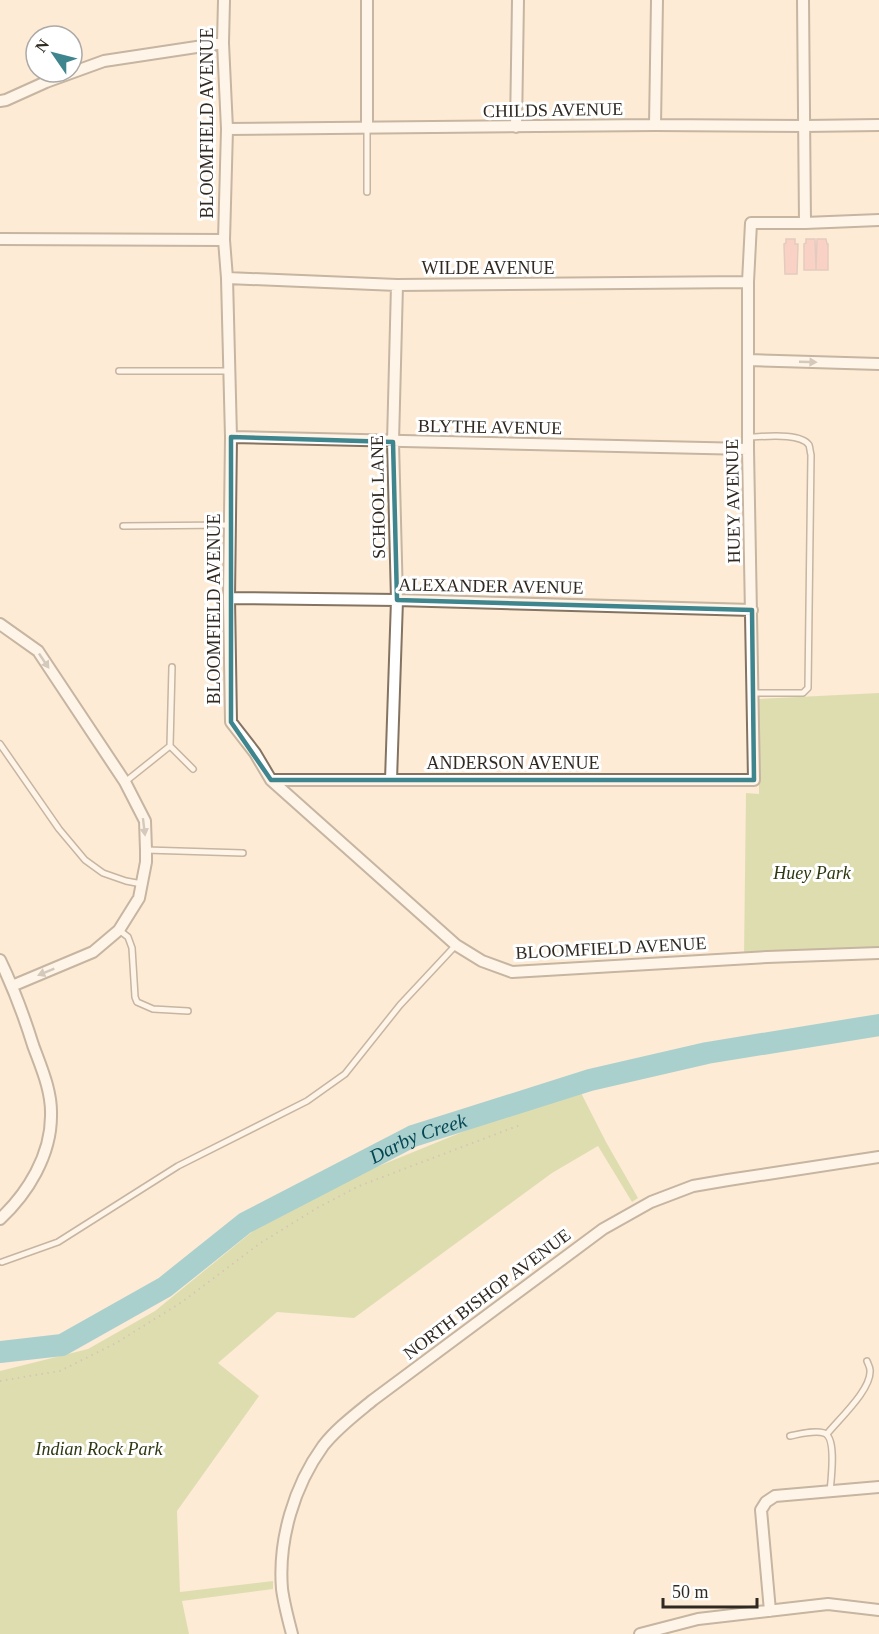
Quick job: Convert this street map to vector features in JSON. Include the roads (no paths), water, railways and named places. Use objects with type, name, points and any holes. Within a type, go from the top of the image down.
[{"type":"street","name":"BLOOMFIELD AVENUE","points":[[224,0],[223,43],[227,129],[224,240],[231,437],[231,722],[255,753],[271,780],[456,945],[482,961],[512,972],[879,953]]},
{"type":"street","points":[[367,0],[367,127]]},
{"type":"street","points":[[516,127],[518,0]]},
{"type":"street","points":[[655,125],[657,0]]},
{"type":"street","points":[[803,0],[805,223],[879,220]]},
{"type":"street","points":[[0,101],[104,61],[223,43]]},
{"type":"street","name":"CHILDS AVENUE","points":[[227,129],[879,125]]},
{"type":"street","name":"HUEY AVENUE","points":[[754,780],[748,449],[748,282],[751,223],[805,223]]},
{"type":"street","points":[[0,239],[224,240]]},
{"type":"street","name":"WILDE AVENUE","points":[[227,278],[397,285],[748,282]]},
{"type":"street","name":"SCHOOL LANE","points":[[391,780],[397,600],[393,442],[397,285]]},
{"type":"street","points":[[749,360],[879,364]]},
{"type":"street","name":"BLYTHE AVENUE","points":[[231,437],[748,449]]},
{"type":"street","name":"ALEXANDER AVENUE","points":[[230,598],[397,600],[752,610]]},
{"type":"street","points":[[0,624],[38,651],[125,782],[145,821],[146,850],[139,898],[119,930],[93,952],[12,986]]},
{"type":"street","name":"ANDERSON AVENUE","points":[[271,780],[754,780]]},
{"type":"street","points":[[0,960],[12,986],[47,1085],[51,1114],[49,1142],[34,1177],[0,1220]]},
{"type":"street","name":"NORTH BISHOP AVENUE","points":[[292,1634],[282,1588],[285,1536],[290,1512],[298,1488],[310,1466],[341,1426],[603,1229],[651,1202],[693,1186],[879,1157]]},
{"type":"street","points":[[770,1611],[760,1510],[766,1502],[775,1496],[879,1487]]},
{"type":"street","points":[[640,1634],[698,1619],[828,1604],[879,1610]]},
{"type":"lane","points":[[367,127],[367,192]]},
{"type":"lane","points":[[119,371],[230,371]]},
{"type":"lane","points":[[748,437],[794,437],[809,445],[811,455],[808,688],[803,693],[753,693]]},
{"type":"lane","points":[[123,525],[230,525]]},
{"type":"lane","points":[[172,667],[170,746],[192,769]]},
{"type":"lane","points":[[0,744],[59,829],[85,860],[103,873],[142,884]]},
{"type":"lane","points":[[125,782],[170,746]]},
{"type":"lane","points":[[146,850],[243,852]]},
{"type":"lane","points":[[119,930],[128,937],[132,948],[137,1002],[153,1009],[188,1011]]},
{"type":"lane","points":[[1,1261],[58,1242],[178,1166],[307,1101],[345,1074],[400,1005],[456,945]]},
{"type":"lane","points":[[827,1434],[866,1385],[871,1371],[867,1361]]},
{"type":"lane","points":[[790,1436],[820,1432],[830,1437],[832,1443],[830,1492]]},
{"type":"waterway","name":"Darby Creek","points":[[0,1352],[62,1345],[165,1287],[245,1223],[413,1136],[590,1080],[707,1053],[879,1025]]},
{"type":"park label","name":"Huey Park","points":[[812,873]]},
{"type":"park label","name":"Indian Rock Park","points":[[99,1449]]}]
